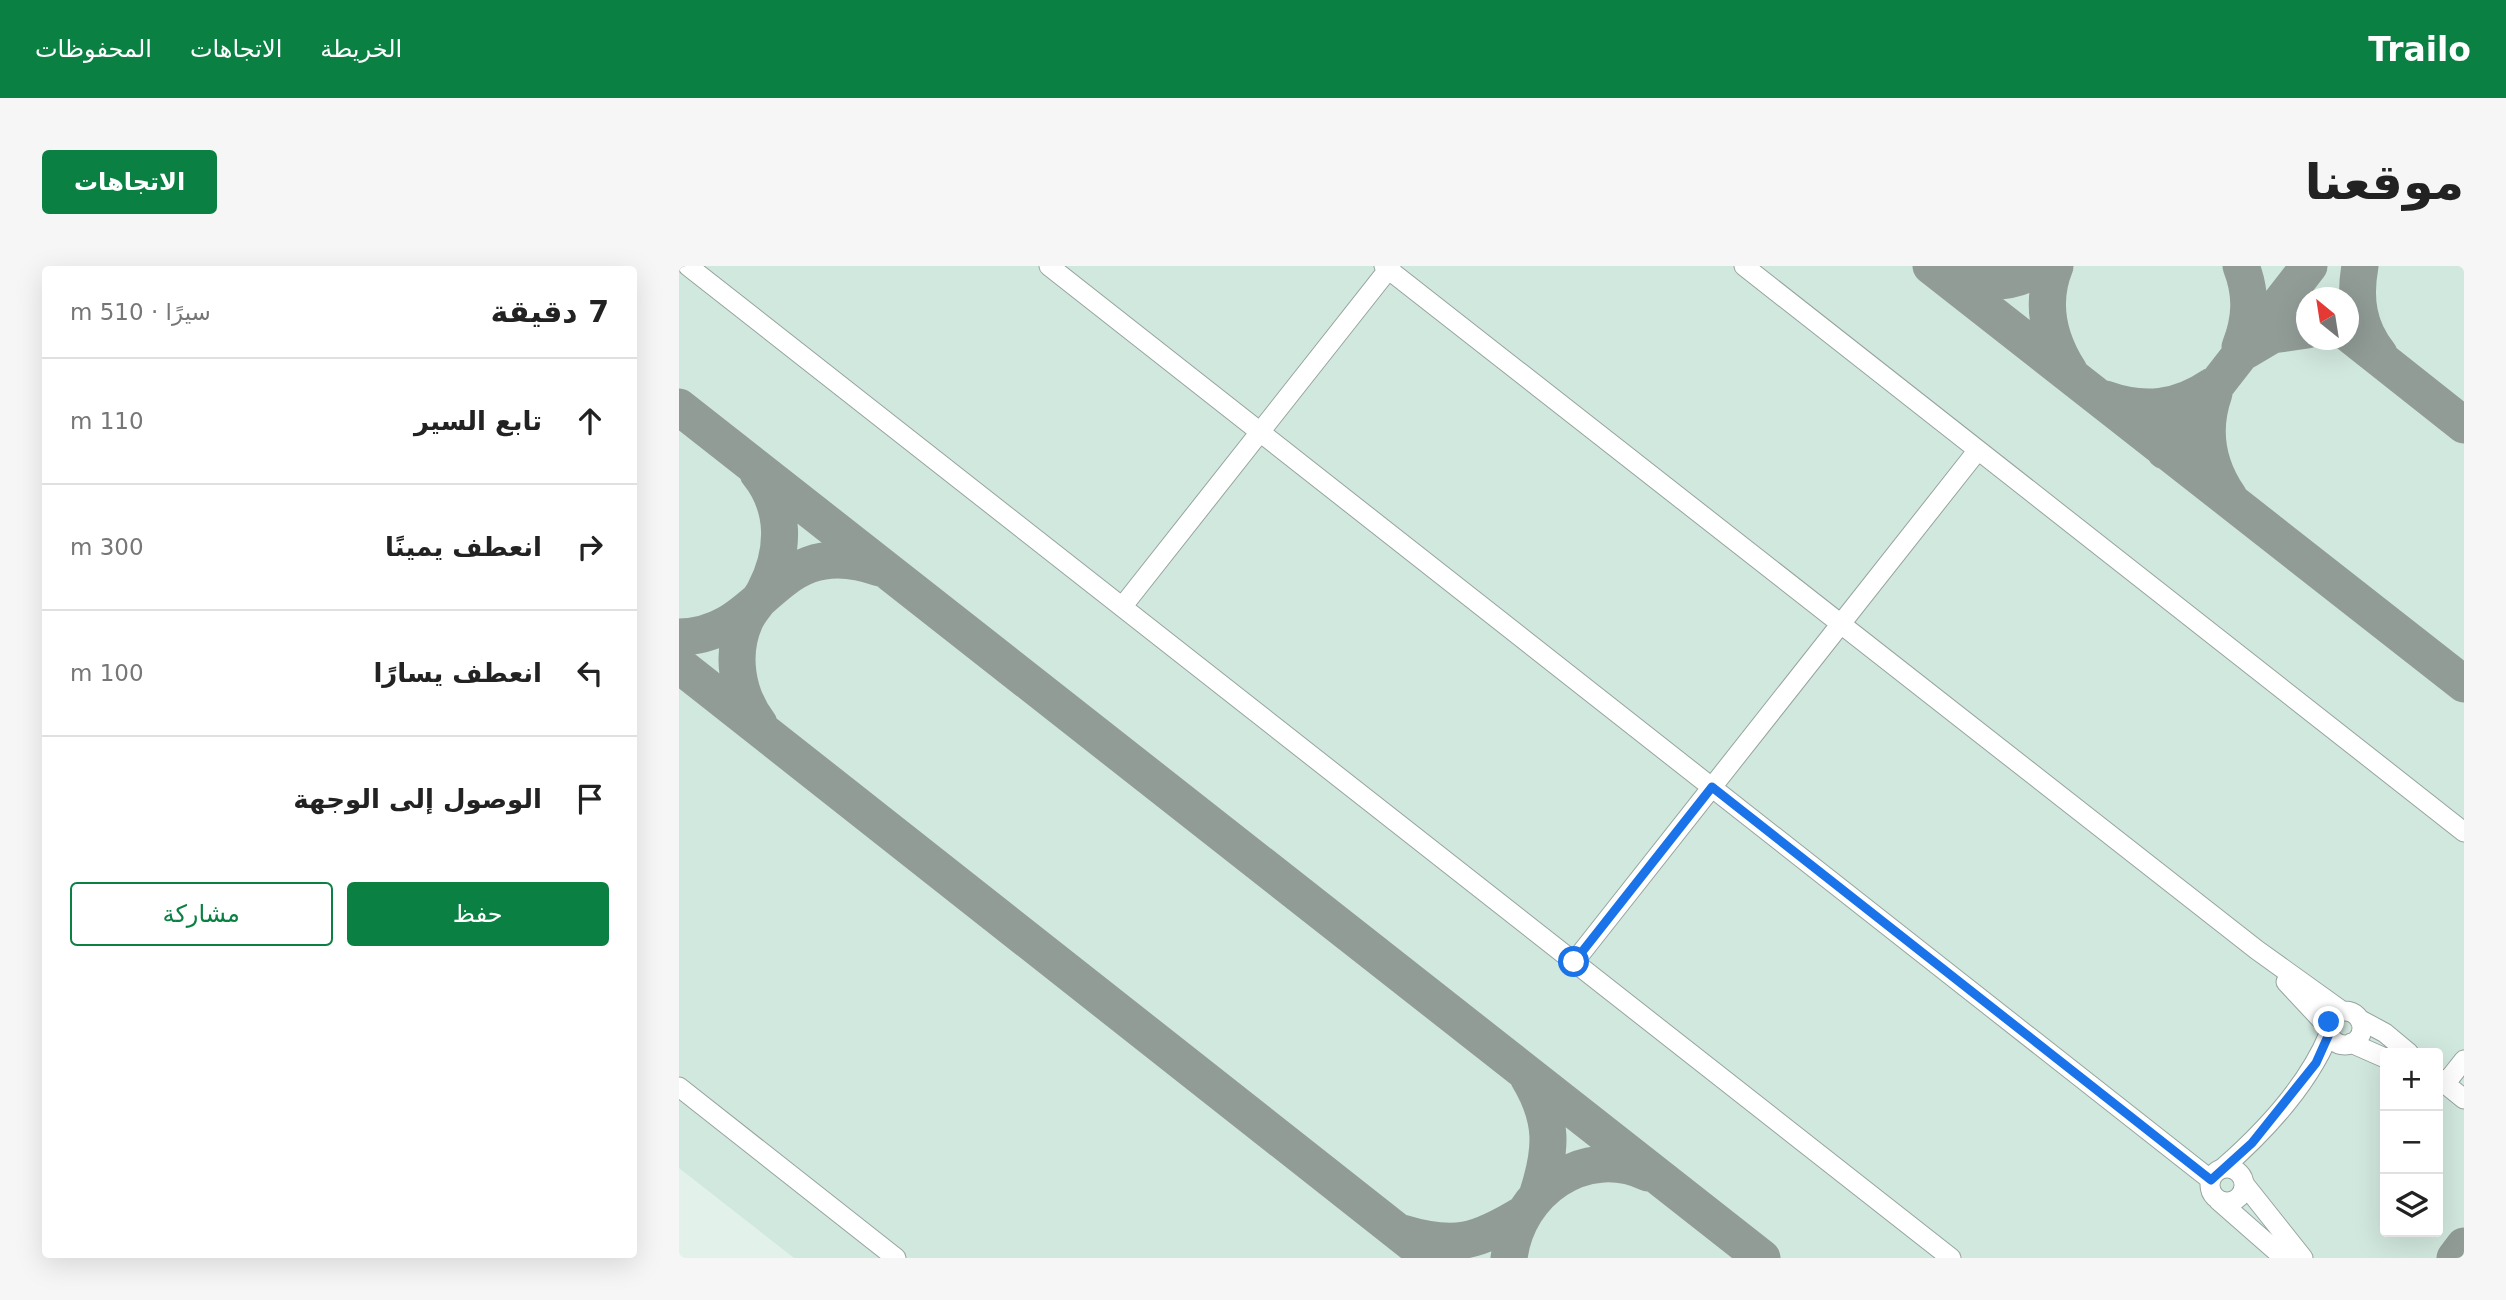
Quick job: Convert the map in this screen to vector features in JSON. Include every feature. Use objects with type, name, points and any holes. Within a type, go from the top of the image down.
[{"type":"lane","points":[[688,266],[1951,1258]]},
{"type":"lane","points":[[1049,266],[1712,787],[2217,1174],[2235,1170],[2303,1258]]},
{"type":"lane","points":[[1744,266],[2464,832]]},
{"type":"lane","points":[[1122,607],[1388,267],[2257,950],[2351,1015],[2385,1033],[2403,1048]]},
{"type":"lane","points":[[1574,962],[1979,450]]},
{"type":"lane","points":[[2257,950],[2338,1037],[2380,1056]]},
{"type":"lane","points":[[2284,1258],[2211,1191],[2217,1174],[2252,1143],[2338,1037],[2360,1036],[2351,1015]]},
{"type":"lane","points":[[2338,1037],[2332,1017],[2351,1015]]},
{"type":"lane","points":[[2443,1078],[2464,1060]]},
{"type":"lane","points":[[2443,1083],[2464,1099]]},
{"type":"lane","points":[[679,1087],[896,1258]]},
{"type":"lane","points":[[2217,1199],[2235,1200],[2244,1182],[2252,1143]]},
{"type":"shaded area","points":[[679,266],[2464,266],[2464,1258],[794,1258],[679,1168]]},
{"type":"taxiway","points":[[1931,266],[2464,684]]},
{"type":"taxiway","points":[[1945,273],[1970,280],[1995,282],[2031,273],[2042,266]]},
{"type":"taxiway","points":[[2055,266],[2050,280],[2047,307],[2051,333],[2069,371]]},
{"type":"taxiway","points":[[2240,347],[2249,306],[2241,266]]},
{"type":"taxiway","points":[[2165,451],[2309,266]]},
{"type":"taxiway","points":[[2360,266],[2357,290],[2359,313],[2366,334],[2379,354]]},
{"type":"taxiway","points":[[2245,351],[2272,335],[2296,332]]},
{"type":"taxiway","points":[[2359,342],[2464,425]]},
{"type":"taxiway","points":[[2105,399],[2133,406],[2160,406],[2186,400],[2212,386]]},
{"type":"taxiway","points":[[2214,393],[2208,420],[2208,447],[2216,472],[2229,497]]},
{"type":"taxiway","points":[[679,407],[1762,1258]]},
{"type":"taxiway","points":[[758,473],[774,501],[780,530],[772,575],[745,621],[738,647],[741,688],[751,713],[759,724]]},
{"type":"taxiway","points":[[679,637],[709,632],[733,620],[793,573],[816,563],[844,560],[880,568]]},
{"type":"taxiway","points":[[679,665],[1431,1258]]},
{"type":"taxiway","points":[[1528,1077],[1542,1107],[1548,1135],[1546,1164],[1537,1196]]},
{"type":"taxiway","points":[[1509,1258],[1515,1234],[1525,1212],[1557,1179],[1578,1169],[1600,1164],[1624,1165],[1648,1173]]},
{"type":"taxiway","points":[[1402,1233],[1437,1241],[1465,1240],[1492,1231],[1523,1214]]},
{"type":"taxiway","points":[[2455,1258],[2464,1246]]},
{"type":"route","points":[[1574,962],[1712,787],[2211,1180],[2214,1174],[2252,1143],[2316,1063],[2329,1034],[2329,1022]]}]
